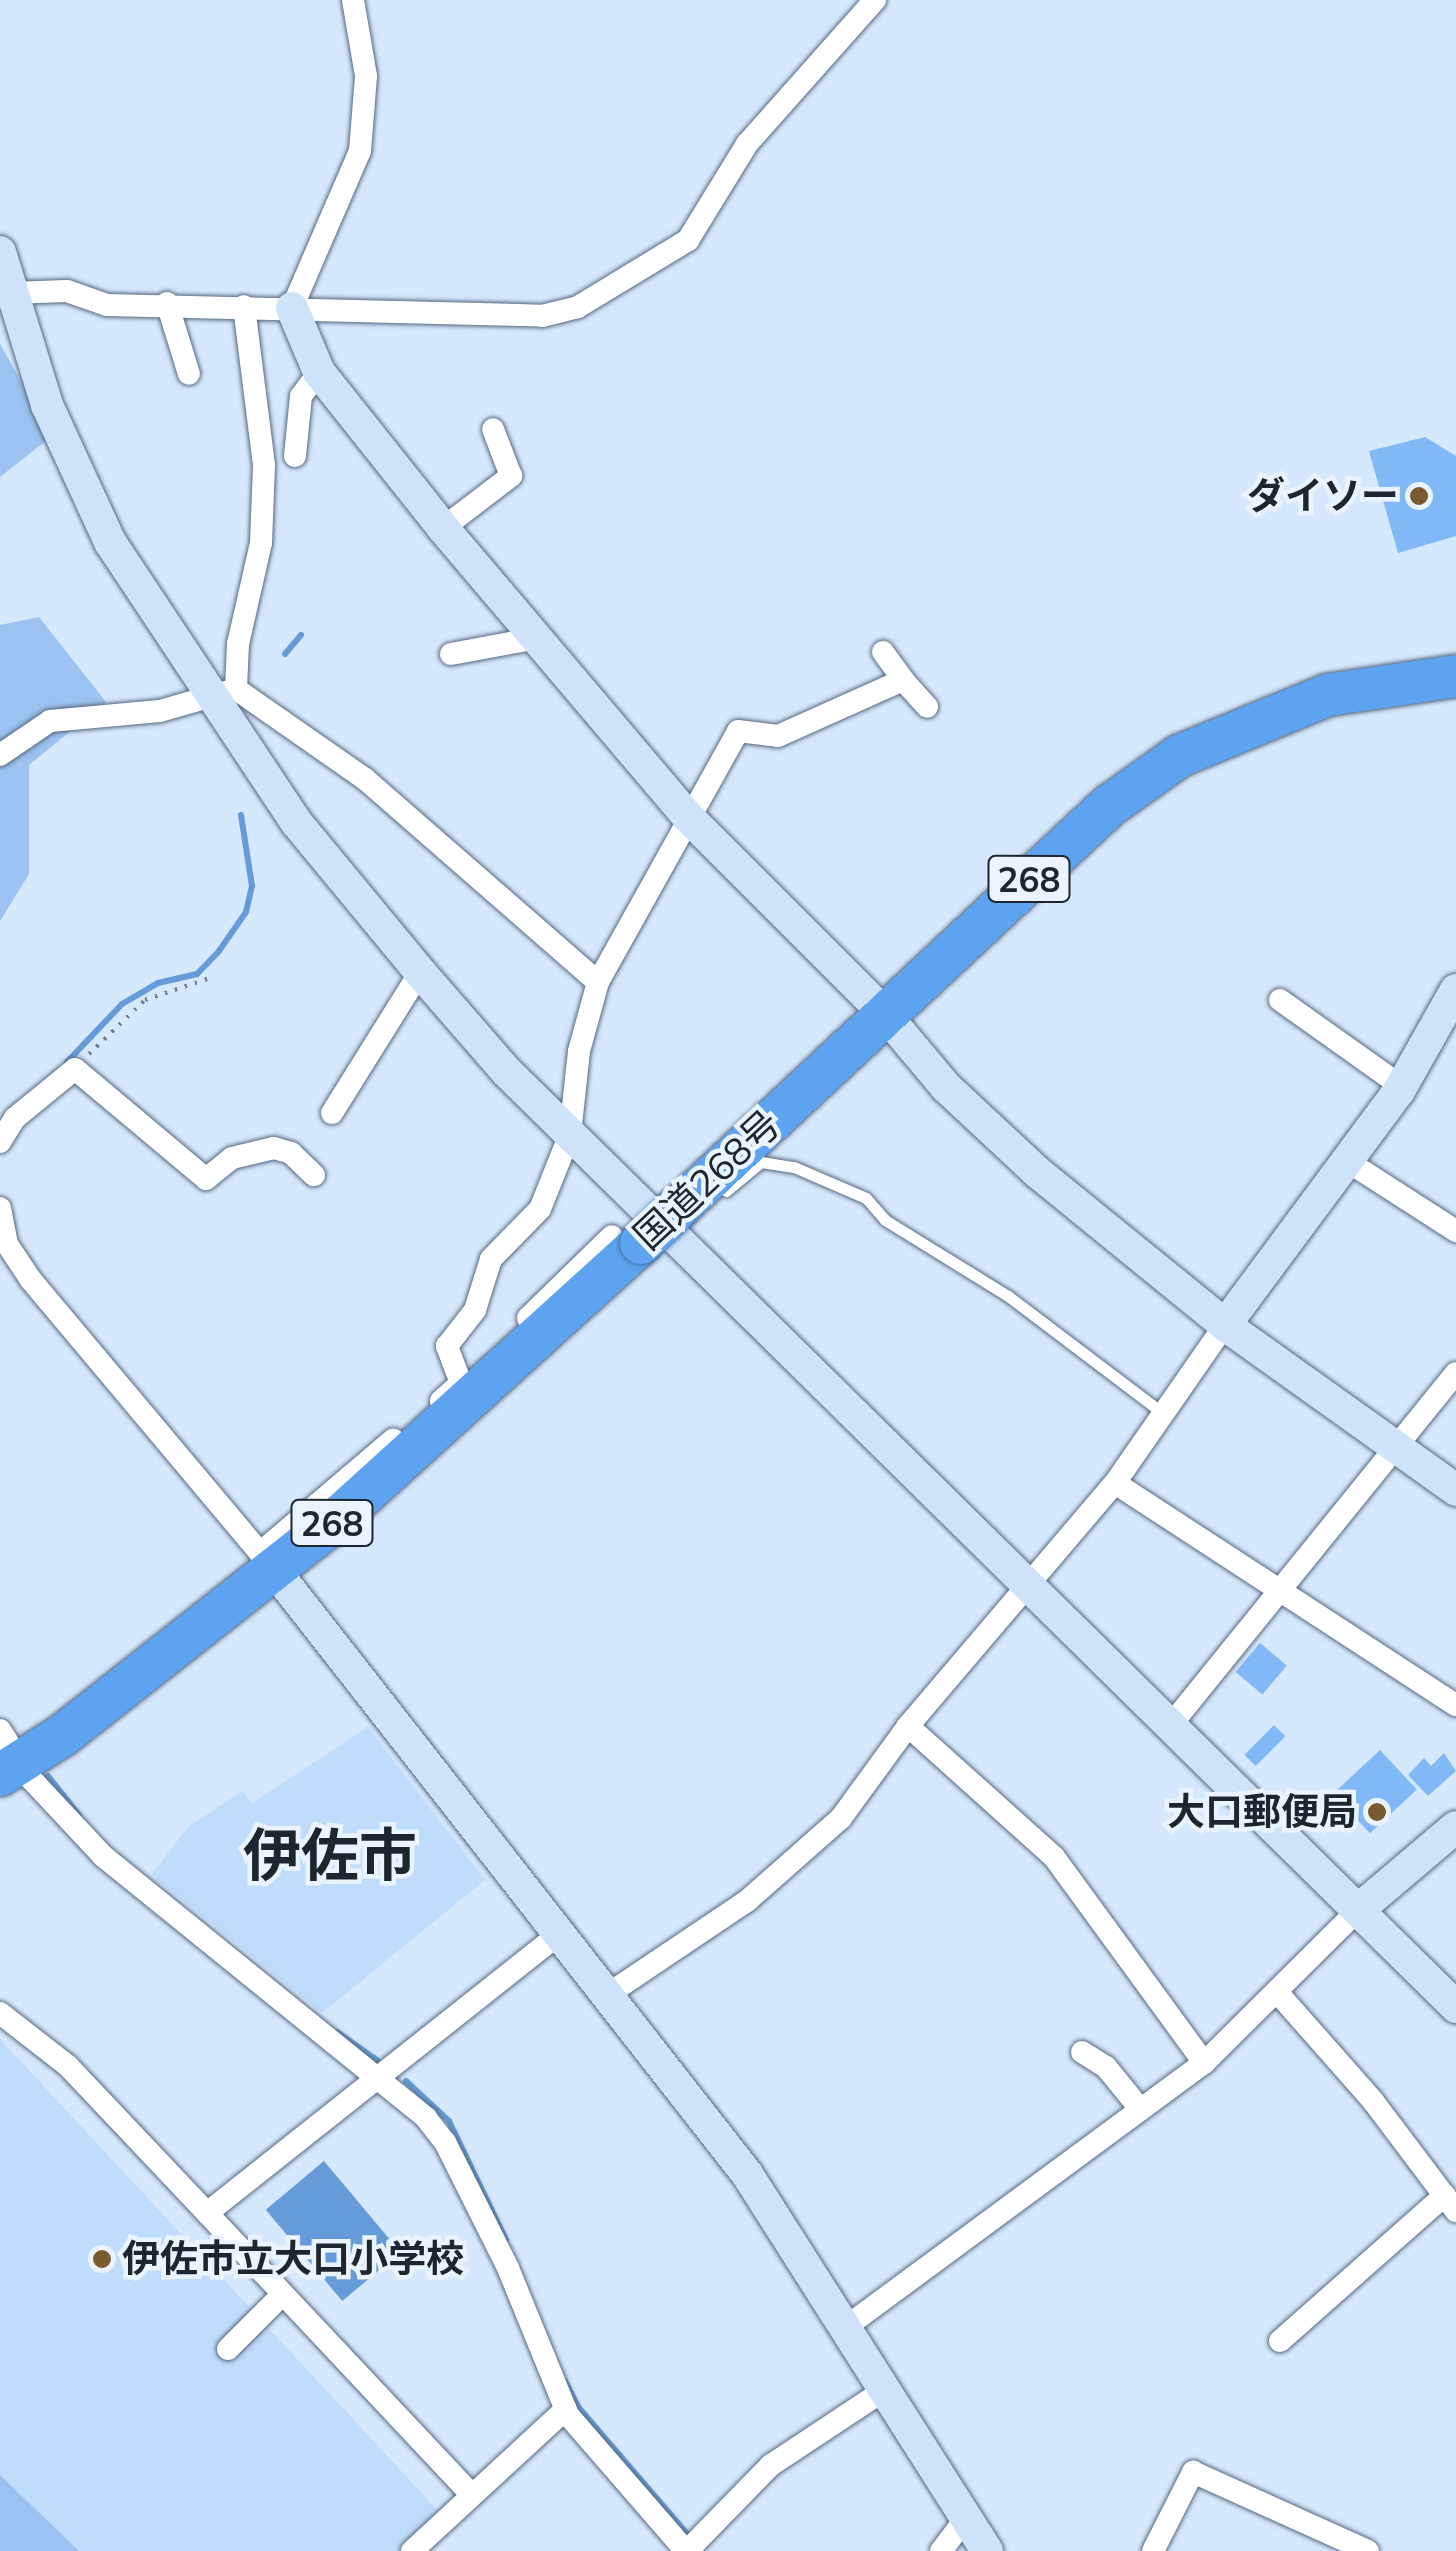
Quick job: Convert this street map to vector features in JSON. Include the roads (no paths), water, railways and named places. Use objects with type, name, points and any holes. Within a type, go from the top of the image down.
[{"type":"highway","name":"国道268号","points":[[7,1756],[267,1562],[658,1230],[883,1012],[1108,806],[1179,756],[1328,696],[1456,676]]},
{"type":"street","points":[[353,0],[366,76],[360,152],[292,308],[319,372],[443,528],[686,816],[883,1012],[946,1087],[1038,1172],[1225,1325],[1456,1490]]},
{"type":"street","points":[[10,293],[67,291],[106,305],[167,303],[542,316],[578,308],[688,240],[747,144],[875,0]]},
{"type":"street","points":[[0,252],[47,405],[110,542],[224,695],[296,822],[420,972],[658,1230],[1456,2006]]},
{"type":"street","points":[[167,303],[189,374]]},
{"type":"street","points":[[224,695],[261,543],[264,465],[244,306]]},
{"type":"street","points":[[295,456],[301,396],[319,372]]},
{"type":"street","points":[[443,528],[510,476],[493,428]]},
{"type":"street","points":[[451,654],[537,638]]},
{"type":"street","points":[[882,652],[927,707]]},
{"type":"street","points":[[461,1384],[447,1346],[474,1310],[491,1259],[540,1209],[570,1134],[580,1051],[598,982],[686,816],[738,731],[778,736],[903,680]]},
{"type":"street","points":[[0,755],[50,721],[224,695],[366,779],[598,982]]},
{"type":"street","points":[[332,1113],[420,972]]},
{"type":"street","points":[[607,1995],[747,1900],[841,1818],[908,1726],[1115,1482],[1159,1410],[1401,1086],[1456,990]]},
{"type":"street","points":[[1280,1000],[1401,1086]]},
{"type":"street","points":[[0,1142],[15,1118],[75,1069],[206,1179],[232,1158],[274,1148],[292,1153],[314,1175]]},
{"type":"street","points":[[1347,1161],[1456,1231]]},
{"type":"street","points":[[0,1208],[7,1244],[32,1280],[267,1562],[556,1936],[747,2174],[987,2551]]},
{"type":"street","points":[[267,1562],[461,1384],[658,1230]]},
{"type":"street","points":[[1170,1726],[1456,1373]]},
{"type":"street","points":[[1115,1482],[1456,1705]]},
{"type":"street","points":[[908,1726],[1054,1858],[1204,2063]]},
{"type":"street","points":[[7,1756],[103,1856],[308,2028],[378,2077],[445,2142],[508,2268],[566,2409],[680,2548],[706,2532],[771,2465],[884,2391]]},
{"type":"street","points":[[843,2329],[1204,2063],[1358,1910],[1456,1827]]},
{"type":"street","points":[[207,2213],[556,1936]]},
{"type":"street","points":[[1277,1992],[1450,2203],[1280,2341]]},
{"type":"street","points":[[0,2013],[68,2066],[471,2494]]},
{"type":"street","points":[[1082,2052],[1106,2066],[1141,2110]]},
{"type":"street","points":[[228,2348],[282,2295]]},
{"type":"street","points":[[412,2551],[566,2409]]},
{"type":"street","points":[[1153,2551],[1193,2472],[1368,2551]]},
{"type":"street","points":[[941,2551],[966,2518]]},
{"type":"lane","points":[[718,1199],[761,1162],[794,1167],[866,1198],[885,1220],[1008,1296],[1159,1410]]},
{"type":"waterway","points":[[285,654],[301,635]]},
{"type":"waterway","points":[[67,1062],[122,1004],[158,983],[197,974],[219,951],[246,912],[252,886],[241,815]]},
{"type":"waterway","points":[[48,1776],[79,1815]]},
{"type":"waterway","points":[[337,2032],[377,2060]]},
{"type":"waterway","points":[[406,2081],[449,2121],[506,2240]]},
{"type":"waterway","points":[[565,2381],[579,2408],[691,2538]]},
{"type":"place","name":"ダイソー","points":[[1419,496]]},
{"type":"place","name":"大口郵便局","points":[[1377,1812]]},
{"type":"place","name":"伊佐市立大口小学校","points":[[102,2259]]},
{"type":"district","name":"伊佐市","points":[[330,1855]]}]
